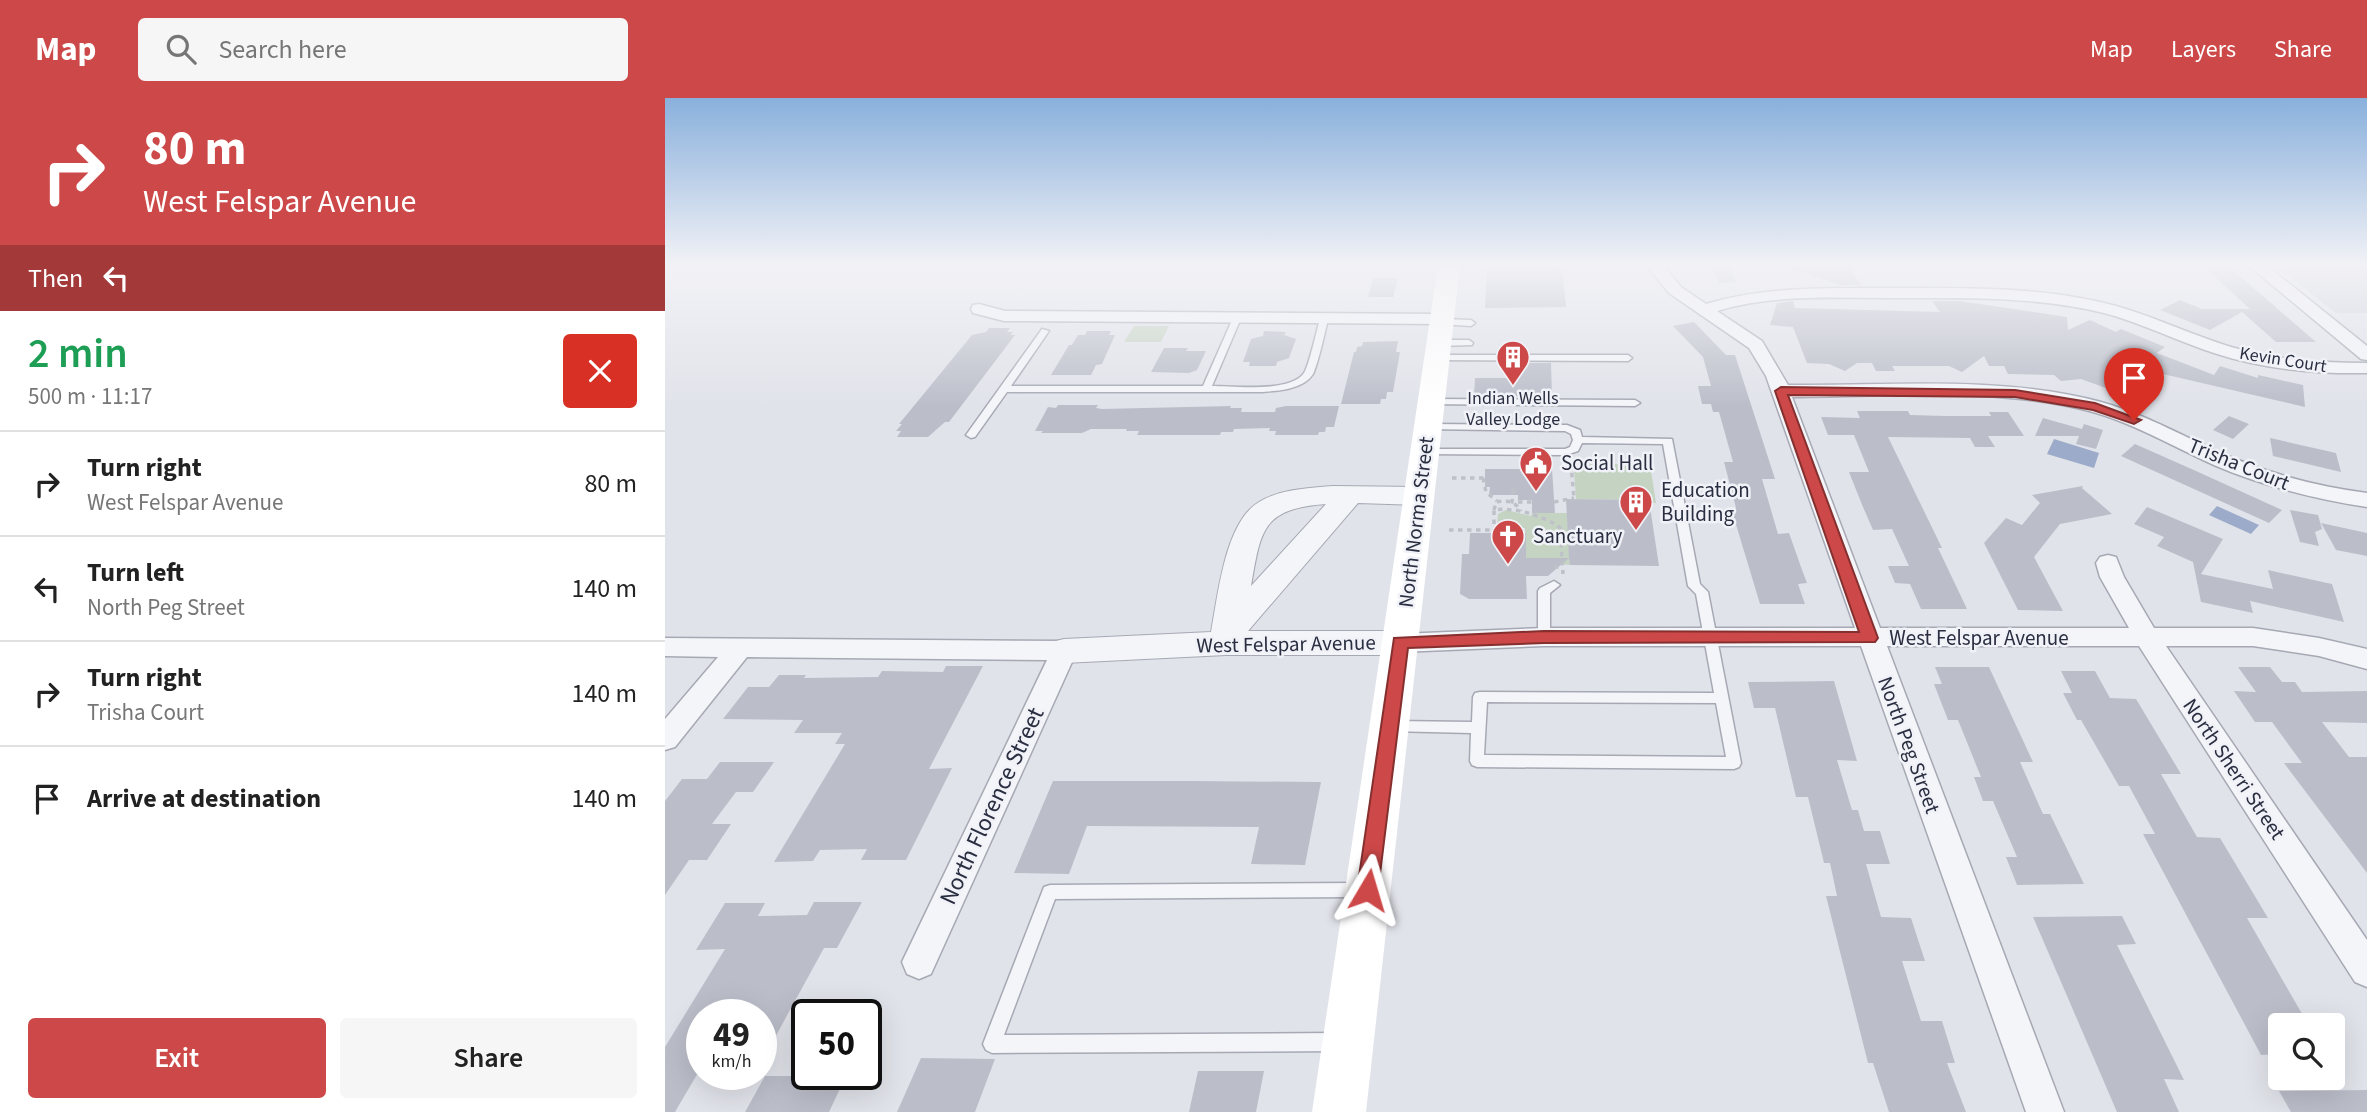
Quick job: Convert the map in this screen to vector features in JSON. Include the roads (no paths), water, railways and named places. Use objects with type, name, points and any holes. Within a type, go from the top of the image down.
[{"type":"main road","name":"North Norma Street","points":[[1339,1112],[1428,427],[1450,335],[1450,312]]},
{"type":"street","points":[[991,312],[1005,316],[1324,319],[1450,335]]},
{"type":"street","name":"North Peg Street","points":[[1711,312],[1756,345],[1768,361],[1781,391],[1869,638],[2045,1112]]},
{"type":"street","name":"Kevin Court","points":[[2117,312],[2240,355],[2328,368],[2367,368]]},
{"type":"street","points":[[2314,312],[2367,355]]},
{"type":"street","name":"Trisha Court","points":[[1781,391],[1976,392],[2055,398],[2134,420],[2261,475],[2304,489],[2367,500]]},
{"type":"street","points":[[1226,638],[1349,496]]},
{"type":"street","points":[[1226,638],[1246,543],[1257,517],[1277,502],[1349,496],[1419,496]]},
{"type":"street","name":"North Sherri Street","points":[[2108,563],[2112,577],[2147,638],[2367,970]]},
{"type":"street","name":"West Felspar Avenue","points":[[665,647],[1064,651],[1226,638],[1400,643],[1544,637],[2253,637],[2319,647],[2367,659]]},
{"type":"street","points":[[665,739],[740,648]]},
{"type":"street","name":"North Florence Street","points":[[919,962],[1064,651]]},
{"type":"lane","points":[[1206,388],[1237,318]]},
{"type":"lane","points":[[1005,388],[1282,388],[1302,380],[1308,374],[1324,319]]},
{"type":"lane","points":[[971,435],[1045,331]]},
{"type":"lane","points":[[1450,335],[1628,358]]},
{"type":"lane","points":[[1428,427],[1635,403]]},
{"type":"lane","points":[[1428,427],[1567,428],[1576,432],[1578,440],[1574,449],[1566,452],[1428,427]]},
{"type":"lane","points":[[1578,440],[1668,441],[1694,586],[1702,592],[1710,637],[1722,698],[1734,763],[1477,761],[1480,696],[1722,698]]},
{"type":"lane","points":[[1544,637],[1544,591],[1554,585]]},
{"type":"lane","points":[[1389,727],[1478,728]]},
{"type":"lane","points":[[1348,1042],[992,1044],[1050,892],[1368,890]]},
{"type":"water","points":[[2054,439],[2099,453],[2094,468],[2047,454]]},
{"type":"water","points":[[2217,506],[2259,525],[2251,534],[2209,515]]},
{"type":"place","name":"Indian Wells Valley Lodge","points":[[1513,387]]},
{"type":"place","name":"Social Hall","points":[[1536,493]]},
{"type":"place","name":"Education Building","points":[[1636,532]]},
{"type":"place","name":"Sanctuary","points":[[1508,566]]}]
